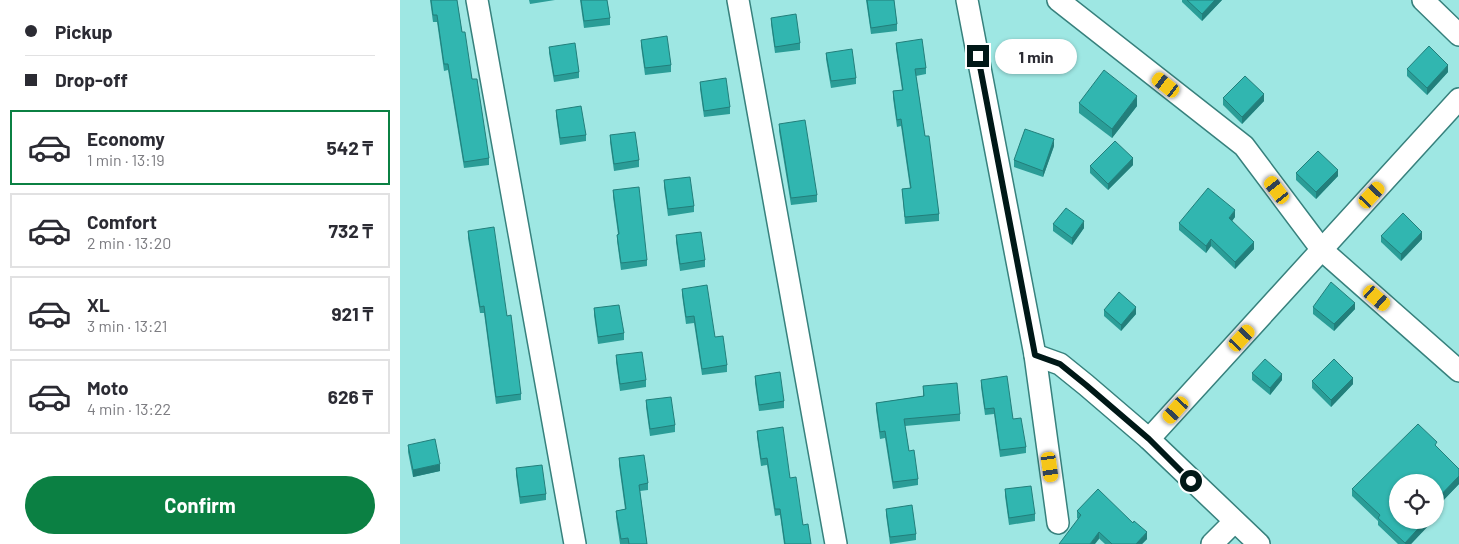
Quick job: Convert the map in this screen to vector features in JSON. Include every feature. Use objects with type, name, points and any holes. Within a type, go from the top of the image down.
[{"type":"street","points":[[477,0],[575,544]]},
{"type":"street","points":[[738,0],[836,544]]},
{"type":"street","points":[[967,0],[1035,355],[1058,523]]},
{"type":"street","points":[[1058,0],[1244,146],[1322,250],[1459,371]]},
{"type":"street","points":[[1423,0],[1459,35]]},
{"type":"street","points":[[1149,439],[1459,100]]},
{"type":"street","points":[[1035,355],[1060,364],[1149,439],[1259,544]]},
{"type":"street","points":[[1212,544],[1234,522]]},
{"type":"building","points":[[431,0],[457,0],[462,32],[465,32],[472,79],[477,79],[489,158],[464,162],[448,64],[444,64],[437,15],[433,15]]},
{"type":"building","points":[[581,0],[607,0],[610,18],[584,21]]},
{"type":"building","points":[[867,0],[894,0],[897,24],[871,28]]},
{"type":"building","points":[[1187,0],[1215,0],[1202,14]]},
{"type":"building","points":[[796,14],[800,43],[775,47],[771,18]]},
{"type":"building","points":[[667,36],[671,65],[645,68],[641,40]]},
{"type":"building","points":[[922,39],[926,68],[915,69],[925,136],[929,136],[939,214],[905,217],[902,189],[911,188],[901,119],[897,120],[893,91],[903,90],[896,43]]},
{"type":"building","points":[[575,43],[579,72],[554,76],[549,47]]},
{"type":"building","points":[[1429,46],[1448,65],[1427,88],[1407,69]]},
{"type":"building","points":[[852,49],[856,78],[831,81],[826,53]]},
{"type":"building","points":[[1104,70],[1137,96],[1112,129],[1079,103]]},
{"type":"building","points":[[1245,76],[1264,94],[1242,117],[1223,98]]},
{"type":"building","points":[[726,78],[730,107],[704,111],[700,82]]},
{"type":"building","points":[[581,106],[586,135],[560,138],[556,110]]},
{"type":"building","points":[[805,120],[817,195],[791,198],[779,124]]},
{"type":"building","points":[[1025,129],[1054,139],[1043,171],[1014,160]]},
{"type":"building","points":[[635,132],[639,160],[614,164],[610,135]]},
{"type":"building","points":[[1115,141],[1133,158],[1108,184],[1090,166]]},
{"type":"building","points":[[1318,151],[1338,170],[1316,192],[1296,173]]},
{"type":"building","points":[[690,177],[694,206],[668,209],[664,180]]},
{"type":"building","points":[[639,187],[647,260],[621,263],[613,190]]},
{"type":"building","points":[[1208,188],[1235,210],[1229,218],[1254,242],[1235,262],[1211,239],[1206,246],[1179,223]]},
{"type":"building","points":[[1066,208],[1084,221],[1072,238],[1053,224]]},
{"type":"building","points":[[1403,213],[1422,232],[1401,254],[1381,236]]},
{"type":"building","points":[[494,227],[507,316],[511,315],[521,394],[496,397],[484,306],[480,307],[468,231]]},
{"type":"building","points":[[701,232],[705,260],[680,264],[676,235]]},
{"type":"building","points":[[1331,282],[1355,303],[1334,324],[1313,307]]},
{"type":"building","points":[[707,285],[715,337],[723,336],[727,365],[702,369],[694,316],[686,317],[682,289]]},
{"type":"building","points":[[1119,292],[1136,307],[1121,325],[1104,310]]},
{"type":"building","points":[[619,305],[624,333],[598,337],[594,308]]},
{"type":"building","points":[[642,352],[646,380],[620,384],[616,355]]},
{"type":"building","points":[[1265,359],[1282,374],[1270,388],[1252,373]]},
{"type":"building","points":[[1334,359],[1353,378],[1331,400],[1312,381]]},
{"type":"building","points":[[780,372],[784,401],[759,405],[755,376]]},
{"type":"building","points":[[1007,376],[1013,419],[1021,418],[1026,447],[1000,450],[994,408],[985,409],[981,380]]},
{"type":"building","points":[[957,383],[960,414],[904,419],[909,451],[914,450],[918,479],[893,482],[885,431],[880,432],[876,403],[924,396],[923,386]]},
{"type":"building","points":[[671,397],[675,425],[650,429],[646,400]]},
{"type":"building","points":[[1418,424],[1437,442],[1435,445],[1459,469],[1459,476],[1444,492],[1444,474],[1389,474],[1389,528],[1378,518],[1380,515],[1352,489]]},
{"type":"building","points":[[783,427],[790,478],[796,477],[803,525],[808,524],[811,544],[785,544],[780,509],[775,509],[767,458],[761,459],[757,431]]},
{"type":"building","points":[[435,439],[440,464],[413,470],[408,445]]},
{"type":"building","points":[[644,455],[648,483],[639,485],[647,544],[629,544],[628,538],[621,539],[616,511],[626,509],[619,458]]},
{"type":"building","points":[[542,465],[546,494],[520,497],[516,468]]},
{"type":"building","points":[[1031,486],[1035,514],[1009,518],[1005,489]]},
{"type":"building","points":[[1098,489],[1133,523],[1134,521],[1147,532],[1136,544],[1112,544],[1099,532],[1090,544],[1059,544],[1081,515],[1077,511]]},
{"type":"building","points":[[912,505],[916,534],[890,537],[886,509]]},
{"type":"building","points":[[1390,529],[1418,529],[1405,543]]},
{"type":"route","points":[[978,56],[1035,355],[1060,364],[1086,385],[1149,439],[1191,481]]}]
